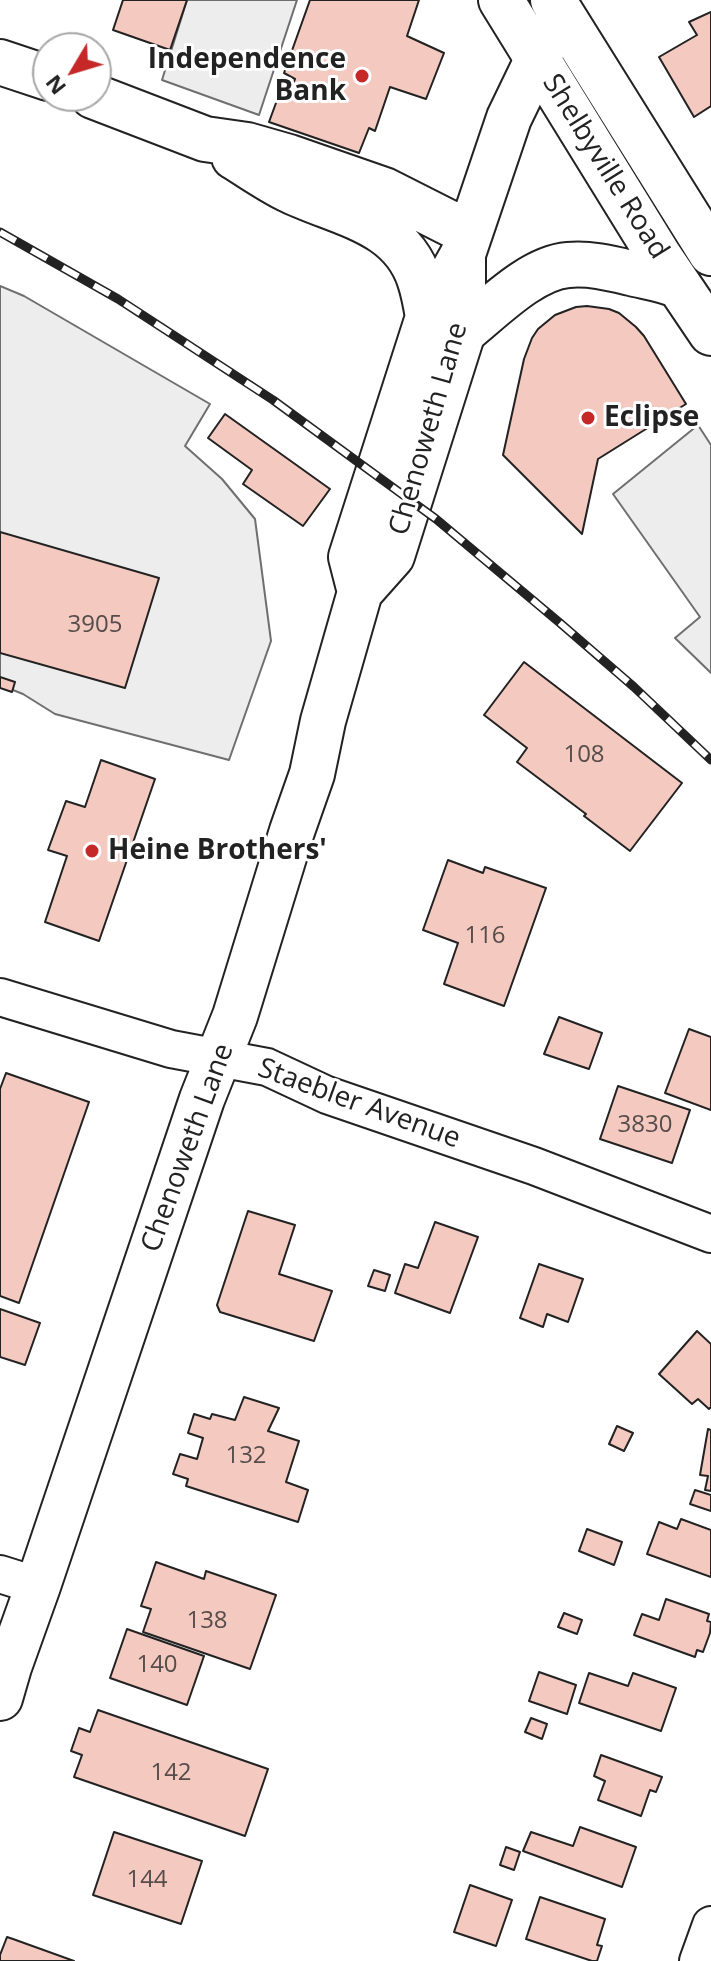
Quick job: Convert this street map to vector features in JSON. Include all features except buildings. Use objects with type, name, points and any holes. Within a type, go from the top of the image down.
[{"type":"main road","name":"Shelbyville Road","points":[[501,0],[711,333]]},
{"type":"main road","name":"Shelbyville Road","points":[[560,4],[711,253]]},
{"type":"main road","name":"Chenoweth Lane","points":[[0,1698],[9,1667],[19,1580],[235,1016],[312,774],[323,721],[360,592],[392,556],[466,244],[509,118],[560,4]]},
{"type":"main road","points":[[0,62],[32,73]]},
{"type":"main road","points":[[112,103],[205,139],[287,189],[387,233],[405,253],[446,324],[542,272],[567,265],[602,266],[679,286]]},
{"type":"main road","points":[[205,139],[247,145],[384,190],[466,244]]},
{"type":"street","name":"Staebler Avenue","points":[[0,997],[171,1049],[267,1067],[327,1095],[534,1166],[711,1234]]},
{"type":"street","points":[[698,1961],[711,1925]]},
{"type":"shaded area","points":[[187,0],[297,0],[259,115],[162,80]]},
{"type":"shaded area","points":[[0,286],[24,296],[210,404],[185,446],[222,479],[255,519],[271,641],[229,760],[55,714],[23,694],[0,685]]},
{"type":"shaded area","points":[[698,425],[711,445],[711,673],[675,638],[700,617],[613,494]]},
{"type":"railway","points":[[0,232],[118,299],[273,400],[436,519],[634,687],[711,760]]},
{"type":"place","name":"Independence Bank","points":[[362,76]]},
{"type":"place","name":"Eclipse","points":[[588,418]]},
{"type":"place","name":"Heine Brothers'","points":[[92,851]]}]
